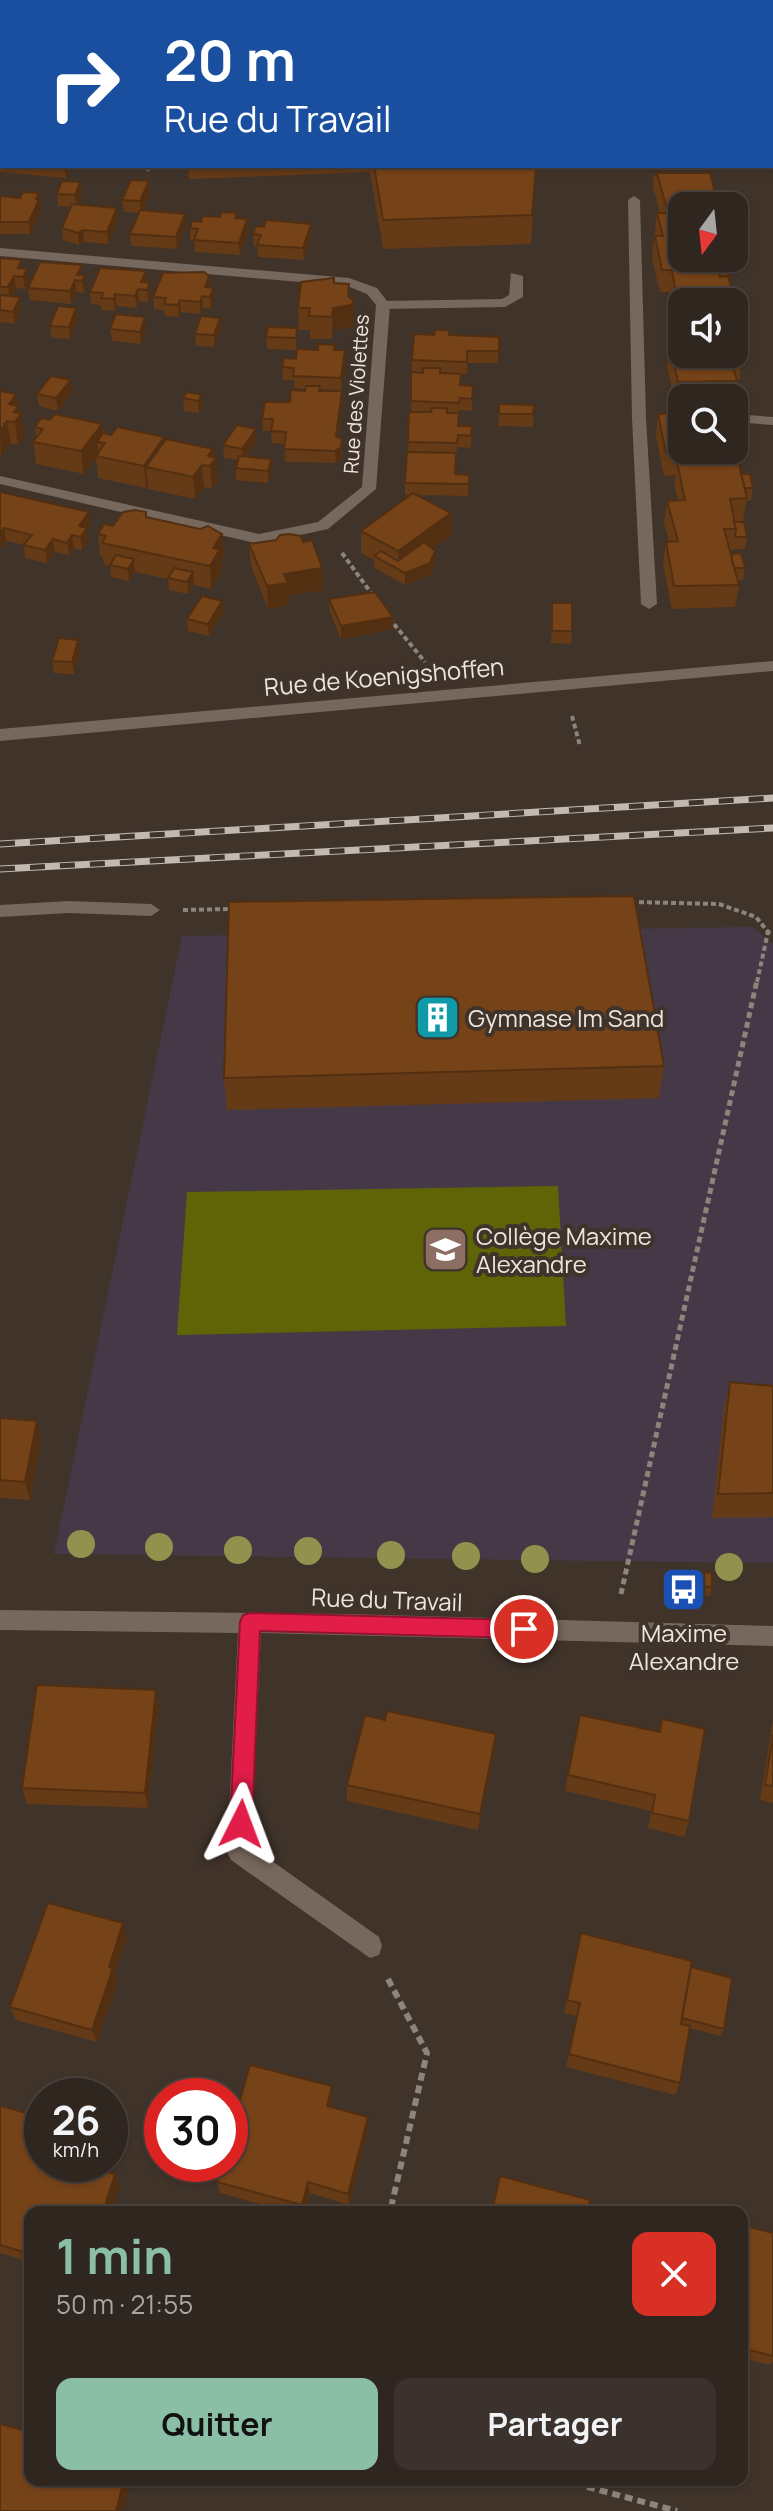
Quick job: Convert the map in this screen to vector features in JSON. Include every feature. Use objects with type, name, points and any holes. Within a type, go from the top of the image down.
[{"type":"street","points":[[634,200],[646,418],[649,604]]},
{"type":"street","name":"Rue des Violettes","points":[[0,252],[349,282],[372,291],[383,305],[369,489],[323,526],[259,539],[0,480]]},
{"type":"street","points":[[383,305],[505,303],[516,297],[516,276]]},
{"type":"street","points":[[748,419],[773,421]]},
{"type":"street","name":"Rue de Koenigshoffen","points":[[0,735],[773,666]]},
{"type":"street","points":[[0,911],[69,907],[151,910]]},
{"type":"street","name":"Rue du Travail","points":[[0,1620],[250,1622],[773,1636]]},
{"type":"street","points":[[250,1622],[239,1852],[370,1946]]},
{"type":"path","points":[[323,526],[377,600]]},
{"type":"path","points":[[386,613],[422,662],[435,664]]},
{"type":"path","points":[[613,1632],[771,932],[756,917],[719,904],[616,902]]},
{"type":"path","points":[[151,910],[235,909]]},
{"type":"path","points":[[370,1946],[427,2053],[391,2206]]},
{"type":"path","points":[[584,2486],[677,2511]]},
{"type":"shaded area","name":"Collège Maxime Alexandre","points":[[752,927],[773,944],[773,1563],[54,1554],[182,936]]},
{"type":"shaded area","points":[[558,1186],[566,1326],[177,1335],[187,1192]]},
{"type":"building","points":[[374,168],[536,168],[532,215],[383,220]]},
{"type":"building","points":[[657,173],[710,173],[715,192],[668,192],[668,213]]},
{"type":"building","points":[[131,180],[149,181],[140,201],[122,200]]},
{"type":"building","points":[[62,181],[80,182],[75,195],[57,194]]},
{"type":"building","points":[[23,192],[39,193],[29,222],[0,222],[0,196],[20,198]]},
{"type":"building","points":[[72,204],[117,208],[107,232],[83,230],[78,233],[62,228]]},
{"type":"building","points":[[140,210],[185,214],[176,237],[130,234]]},
{"type":"building","points":[[222,212],[237,213],[235,218],[247,219],[239,243],[194,240],[198,229],[190,228],[192,221],[201,222],[203,216],[220,217]]},
{"type":"building","points":[[657,213],[668,213],[668,270],[662,270],[655,236],[663,236]]},
{"type":"building","points":[[266,220],[311,224],[303,248],[257,245],[261,235],[253,234],[256,226],[264,227]]},
{"type":"building","points":[[0,258],[22,260],[18,268],[27,269],[23,277],[14,276],[8,287],[0,287]]},
{"type":"building","points":[[40,262],[82,265],[77,275],[85,275],[82,281],[75,280],[70,291],[28,288]]},
{"type":"building","points":[[100,268],[146,271],[141,282],[150,283],[147,290],[138,289],[135,296],[115,294],[114,299],[101,298],[103,293],[90,292]]},
{"type":"building","points":[[204,272],[209,276],[205,287],[213,288],[210,297],[202,296],[200,302],[180,300],[178,305],[164,304],[166,298],[153,297],[163,273]]},
{"type":"building","points":[[672,272],[719,272],[720,277],[728,276],[731,288],[675,288]]},
{"type":"building","points":[[334,278],[334,283],[349,284],[348,296],[354,301],[351,305],[333,308],[332,317],[309,316],[310,308],[298,308],[301,282]]},
{"type":"building","points":[[0,295],[20,297],[13,312],[0,310]]},
{"type":"building","points":[[58,306],[76,308],[69,327],[50,326]]},
{"type":"building","points":[[116,314],[145,317],[140,332],[110,329]]},
{"type":"building","points":[[201,316],[220,318],[214,335],[195,334]]},
{"type":"building","points":[[268,327],[297,328],[296,338],[266,337]]},
{"type":"building","points":[[435,330],[449,330],[449,335],[499,337],[499,351],[467,351],[467,362],[412,360],[414,334],[434,335]]},
{"type":"building","points":[[318,344],[335,345],[334,350],[345,350],[341,378],[293,376],[294,368],[282,367],[284,358],[296,359],[297,349],[318,350]]},
{"type":"building","points":[[423,368],[440,368],[440,373],[461,374],[460,385],[473,386],[472,399],[460,398],[459,403],[411,401],[411,372],[423,373]]},
{"type":"building","points":[[675,368],[733,368],[737,381],[678,382]]},
{"type":"building","points":[[51,376],[71,380],[56,398],[37,394]]},
{"type":"building","points":[[306,386],[320,386],[319,391],[342,391],[336,436],[342,439],[341,447],[335,451],[284,449],[286,432],[271,431],[273,419],[262,419],[265,402],[290,402],[291,390],[305,391]]},
{"type":"building","points":[[0,391],[16,394],[9,404],[19,406],[14,412],[21,413],[15,422],[7,421],[0,431]]},
{"type":"building","points":[[187,392],[202,395],[198,401],[183,398]]},
{"type":"building","points":[[499,404],[534,405],[533,414],[499,414]]},
{"type":"building","points":[[432,408],[447,408],[447,413],[459,413],[458,426],[472,426],[471,436],[458,435],[457,443],[408,442],[409,412],[431,412]]},
{"type":"building","points":[[55,414],[102,424],[81,451],[33,442],[43,429],[35,427],[41,418],[50,420]]},
{"type":"building","points":[[658,414],[668,414],[668,453],[666,453]]},
{"type":"building","points":[[237,425],[256,429],[242,449],[223,445]]},
{"type":"building","points":[[117,427],[164,437],[144,466],[96,456],[105,443],[97,442],[103,433],[111,435]]},
{"type":"building","points":[[166,439],[213,449],[208,456],[216,458],[210,466],[202,465],[193,477],[146,467]]},
{"type":"building","points":[[407,452],[456,453],[455,474],[469,475],[469,484],[405,483]]},
{"type":"building","points":[[239,456],[271,459],[268,471],[236,468]]},
{"type":"building","points":[[677,464],[739,464],[747,498],[730,499],[736,529],[724,529],[739,585],[674,586],[666,542],[678,541],[667,501],[685,500]]},
{"type":"building","points":[[741,474],[750,474],[753,488],[745,488]]},
{"type":"building","points":[[0,492],[89,512],[79,526],[87,528],[80,537],[72,535],[67,543],[53,539],[45,550],[23,545],[32,535],[4,528],[0,534]]},
{"type":"building","points":[[413,493],[451,513],[398,551],[361,531]]},
{"type":"building","points":[[123,512],[146,512],[146,517],[200,529],[208,526],[222,534],[213,548],[220,549],[210,566],[102,543],[106,536],[98,534],[104,524],[113,526]]},
{"type":"building","points":[[734,522],[744,522],[747,537],[735,537]]},
{"type":"building","points":[[280,535],[301,536],[303,542],[312,540],[322,568],[284,574],[288,583],[267,586],[249,544],[276,540]]},
{"type":"building","points":[[424,542],[435,551],[430,563],[405,573],[374,556],[381,551],[398,561]]},
{"type":"building","points":[[741,553],[745,568],[734,568],[731,554]]},
{"type":"building","points":[[116,555],[134,559],[128,569],[110,565]]},
{"type":"building","points":[[174,568],[193,572],[187,582],[168,578]]},
{"type":"building","points":[[375,592],[393,617],[341,626],[329,599]]},
{"type":"building","points":[[202,596],[222,601],[208,624],[187,619]]},
{"type":"building","points":[[552,603],[572,603],[572,631],[552,631]]},
{"type":"building","points":[[59,638],[78,640],[72,662],[52,661]]},
{"type":"building","name":"Gymnase Im Sand","points":[[634,896],[664,1066],[224,1078],[229,902]]},
{"type":"building","points":[[730,1382],[773,1386],[773,1493],[718,1494]]},
{"type":"building","points":[[0,1418],[37,1421],[25,1482],[0,1480]]},
{"type":"building","points":[[674,1570],[712,1573],[712,1587],[674,1584]]},
{"type":"building","points":[[37,1685],[156,1690],[145,1793],[22,1788]]},
{"type":"building","points":[[387,1711],[496,1734],[480,1814],[347,1785],[365,1715],[385,1720]]},
{"type":"building","points":[[580,1715],[660,1732],[662,1719],[705,1729],[689,1821],[652,1813],[655,1795],[568,1775]]},
{"type":"building","points":[[773,1735],[773,1786],[765,1785]]},
{"type":"building","points":[[48,1903],[123,1923],[109,1967],[113,1968],[92,2030],[10,2007]]},
{"type":"building","points":[[581,1933],[692,1961],[681,2024],[690,2026],[680,2083],[569,2054],[580,2003],[567,2000]]},
{"type":"building","points":[[691,1967],[732,1978],[724,2029],[682,2018]]},
{"type":"building","points":[[250,2065],[332,2086],[327,2106],[368,2117],[348,2194],[308,2182],[302,2205],[217,2182],[248,2182],[246,2078]]},
{"type":"building","points":[[0,2106],[24,2112],[24,2182],[112,2182],[105,2206],[24,2206],[24,2252],[0,2245]]},
{"type":"building","points":[[500,2176],[590,2200],[589,2206],[493,2206]]},
{"type":"building","points":[[748,2227],[773,2233],[773,2356],[748,2350]]},
{"type":"building","points":[[0,2424],[24,2430],[24,2486],[122,2486],[116,2511],[0,2511]]},
{"type":"railway","points":[[0,844],[773,798]]},
{"type":"railway","points":[[0,869],[773,828]]},
{"type":"place","name":"Gymnase Im Sand","points":[[437,1017]]},
{"type":"place","name":"Collège Maxime Alexandre","points":[[445,1249]]},
{"type":"place","name":"Maxime Alexandre","points":[[684,1590]]},
{"type":"route","points":[[241,1824],[250,1622],[524,1629]]}]
